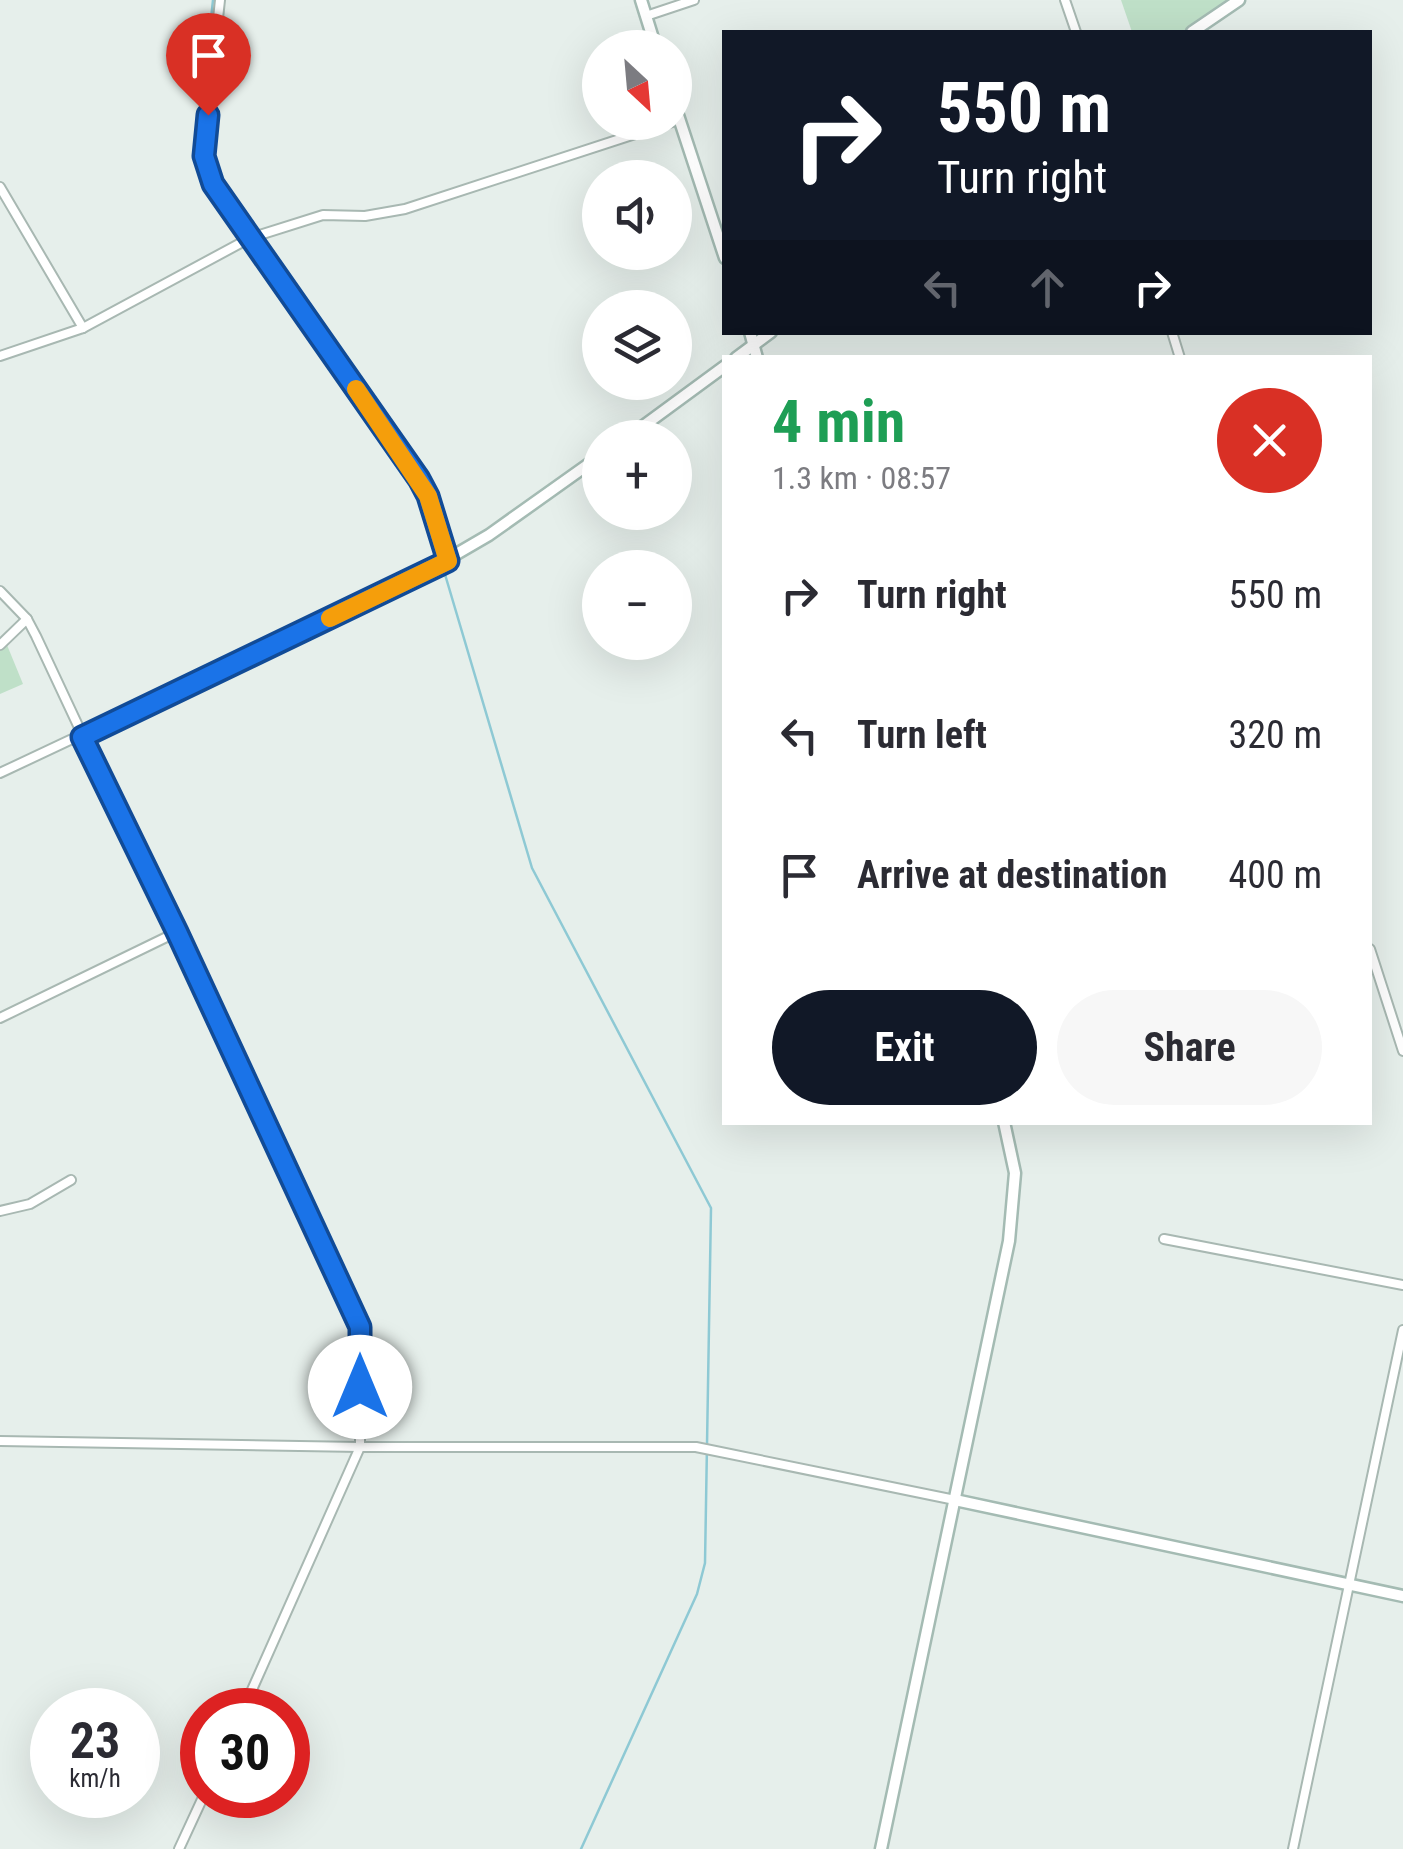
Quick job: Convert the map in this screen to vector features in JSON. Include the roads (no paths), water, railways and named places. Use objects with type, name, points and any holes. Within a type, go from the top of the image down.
[{"type":"street","points":[[220,0],[204,156],[213,184],[419,479],[448,561]]},
{"type":"street","points":[[641,0],[650,30]]},
{"type":"street","points":[[646,16],[694,0]]},
{"type":"street","points":[[1065,0],[1075,30]]},
{"type":"street","points":[[1195,30],[1239,0]]},
{"type":"street","points":[[0,356],[83,328],[250,238],[324,214],[365,216],[404,209],[620,140]]},
{"type":"street","points":[[682,140],[722,250]]},
{"type":"street","points":[[0,186],[83,328]]},
{"type":"street","points":[[751,335],[756,355]]},
{"type":"street","points":[[740,355],[767,335]]},
{"type":"street","points":[[652,420],[722,368]]},
{"type":"street","points":[[0,773],[448,561],[582,468]]},
{"type":"street","points":[[0,590],[27,620],[360,1327],[360,1447],[254,1688]]},
{"type":"street","points":[[0,645],[27,620]]},
{"type":"street","points":[[0,1018],[177,932]]},
{"type":"street","points":[[1372,955],[1403,1051]]},
{"type":"street","points":[[880,1849],[1013,1216],[1015,1173],[1005,1125]]},
{"type":"street","points":[[0,1211],[30,1204],[71,1180]]},
{"type":"street","points":[[1164,1239],[1403,1285]]},
{"type":"street","points":[[1292,1849],[1403,1330]]},
{"type":"street","points":[[0,1441],[700,1448],[1403,1596]]},
{"type":"street","points":[[179,1849],[193,1818]]},
{"type":"waterway","points":[[213,0],[196,163],[205,187],[408,476],[428,515],[440,558]]},
{"type":"waterway","points":[[444,571],[532,868],[711,1208],[705,1563],[697,1594],[581,1849]]}]
